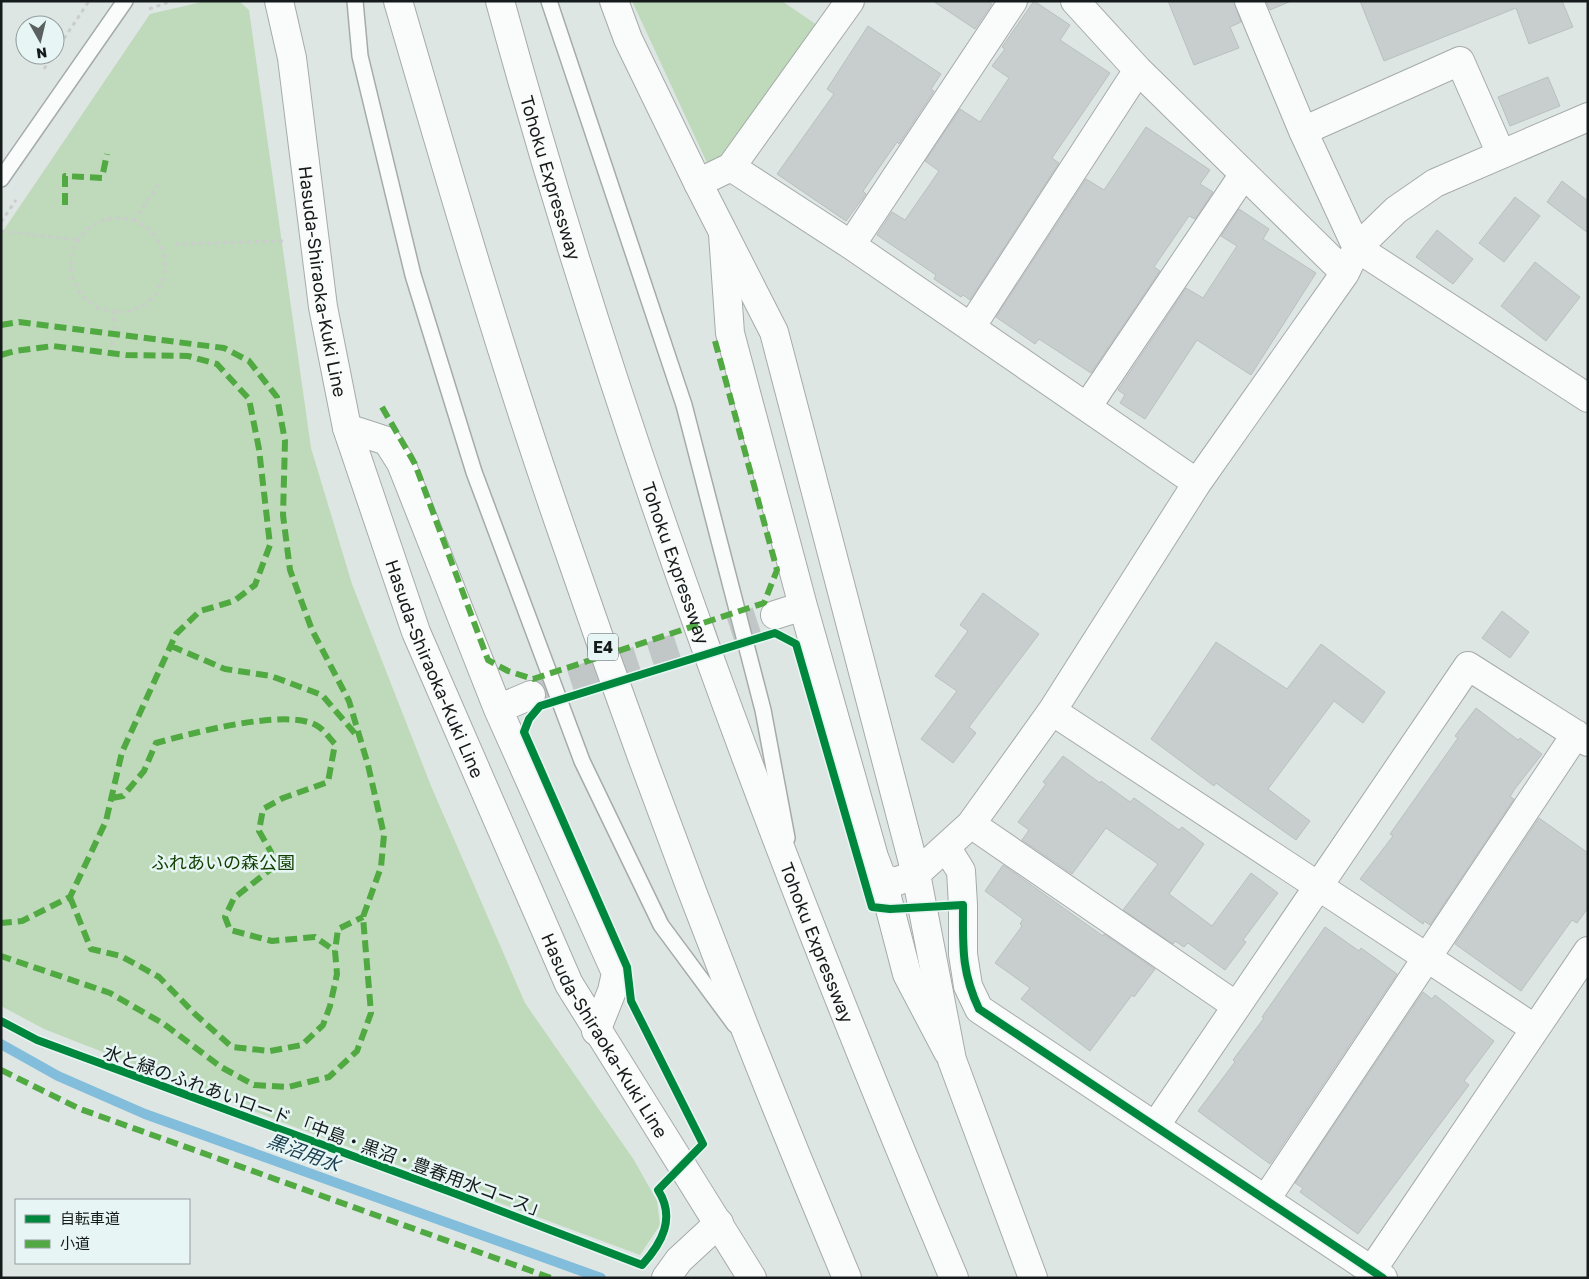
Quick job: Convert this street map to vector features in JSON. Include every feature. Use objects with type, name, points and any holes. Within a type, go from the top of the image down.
[{"type":"main road","name":"Hasuda-Shiraoka-Kuki Line","points":[[279,1],[292,58],[323,307],[348,428],[416,632],[569,984],[596,1031],[752,1278]]},
{"type":"main road","name":"E4","points":[[398,1],[473,258],[562,532],[664,818],[755,1053],[847,1278]]},
{"type":"main road","name":"Tohoku Expressway","points":[[500,1],[543,156],[625,412],[720,688],[799,900],[879,1100],[954,1278]]},
{"type":"main road","points":[[614,1],[628,39],[698,184],[774,332],[916,874],[952,1060]]},
{"type":"main road","points":[[698,184],[731,168],[850,1]]},
{"type":"main road","points":[[851,245],[1012,1]]},
{"type":"main road","points":[[1074,1],[1138,70],[1345,273]]},
{"type":"main road","points":[[1249,1],[1303,131],[1357,248],[1588,398]]},
{"type":"main road","points":[[1303,131],[1460,61],[1501,154]]},
{"type":"main road","points":[[970,327],[1138,70]]},
{"type":"main road","points":[[882,878],[895,882],[916,874],[971,824],[1052,711],[1197,482],[1345,273],[1357,248],[1396,210],[1435,183],[1588,117]]},
{"type":"main road","points":[[731,168],[851,245],[1197,482]]},
{"type":"main road","points":[[1087,408],[1244,174]]},
{"type":"main road","points":[[723,234],[730,333],[803,606],[874,857],[882,878],[907,974],[952,1060],[1033,1278]]},
{"type":"main road","points":[[348,428],[387,441],[401,463],[498,709],[616,973],[612,991],[596,1031]]},
{"type":"main road","points":[[775,615],[803,606]]},
{"type":"main road","points":[[1156,1125],[1235,1005],[1468,666],[1582,738],[1428,958],[1266,1199]]},
{"type":"main road","points":[[498,709],[531,695]]},
{"type":"main road","points":[[1052,711],[1534,1028]]},
{"type":"main road","points":[[971,824],[1235,1005]]},
{"type":"main road","points":[[946,847],[961,871],[964,905],[962,954],[968,986],[979,1009],[1156,1125],[1377,1274],[1534,1028],[1588,951]]},
{"type":"main road","points":[[666,1278],[679,1260],[719,1223]]},
{"type":"lane","points":[[1,179],[124,1]]},
{"type":"lane","points":[[355,1],[360,56],[416,285],[474,472],[582,761],[661,925],[755,1053]]},
{"type":"lane","points":[[549,1],[684,405],[763,710],[799,900]]},
{"type":"path","points":[[65,37],[89,1]]},
{"type":"path","points":[[134,221],[158,185]]},
{"type":"path","points":[[118,218],[134,221],[148,228],[159,240],[165,256],[165,271],[160,287],[150,300],[138,308],[124,312],[113,312],[94,306],[83,297],[74,284],[71,269],[72,254],[78,240],[88,228],[102,220],[118,218]]},
{"type":"path","points":[[1,231],[78,240]]},
{"type":"path","points":[[176,244],[290,241]]},
{"type":"path","points":[[111,353],[115,328],[113,312]]},
{"type":"green space","name":"ふれあいの森公園","points":[[206,1],[239,1],[249,10],[311,448],[352,584],[431,786],[525,1003],[634,1160],[657,1201],[660,1225],[640,1255],[292,1126],[44,1029],[1,1006],[1,234],[150,14]]},
{"type":"green space","points":[[632,1],[782,1],[817,25],[722,163],[708,165]]},
{"type":"building","points":[[933,1],[987,1],[992,4],[975,29]]},
{"type":"building","points":[[1034,1],[1070,25],[1060,40],[1110,73],[1052,158],[1059,163],[970,300],[963,295],[961,297],[934,279],[936,275],[877,235],[892,212],[905,220],[939,171],[925,161],[960,109],[980,122],[1009,78],[992,66],[1005,49],[1002,47]]},
{"type":"building","points":[[1168,1],[1234,1],[1241,22],[1230,27],[1239,48],[1194,65]]},
{"type":"building","points":[[1266,1],[1289,1],[1289,2],[1270,10]]},
{"type":"building","points":[[1360,1],[1562,1],[1573,27],[1529,44],[1516,8],[1384,61]]},
{"type":"building","points":[[868,26],[941,74],[931,89],[934,91],[899,144],[897,142],[863,191],[866,194],[846,221],[777,174],[834,94],[827,89]]},
{"type":"building","points":[[1548,77],[1560,106],[1510,126],[1498,97]]},
{"type":"building","points":[[1146,127],[1210,170],[1200,184],[1213,192],[1195,219],[1189,216],[1154,267],[1160,271],[1091,373],[1039,339],[1035,344],[996,317],[1086,179],[1104,190]]},
{"type":"building","points":[[1562,181],[1588,201],[1588,233],[1547,202]]},
{"type":"building","points":[[1515,197],[1540,216],[1504,262],[1479,243]]},
{"type":"building","points":[[1239,209],[1269,229],[1263,239],[1316,273],[1251,375],[1197,340],[1145,419],[1120,403],[1125,395],[1118,390],[1186,288],[1203,298],[1237,246],[1221,236]]},
{"type":"building","points":[[1437,230],[1473,259],[1453,284],[1416,257]]},
{"type":"building","points":[[1535,262],[1580,297],[1546,341],[1501,306]]},
{"type":"building","points":[[983,593],[1039,634],[969,727],[976,733],[953,763],[921,739],[957,691],[935,676],[968,631],[960,625]]},
{"type":"building","points":[[1502,611],[1529,632],[1510,658],[1482,638]]},
{"type":"building","points":[[1216,642],[1287,689],[1321,644],[1385,692],[1363,723],[1334,701],[1268,789],[1310,821],[1296,840],[1216,783],[1214,786],[1151,739]]},
{"type":"building","points":[[1476,708],[1518,740],[1520,738],[1542,754],[1514,790],[1510,797],[1514,799],[1430,925],[1424,921],[1423,924],[1360,879],[1393,836],[1390,834],[1458,738],[1455,736]]},
{"type":"building","points":[[1063,756],[1130,802],[1134,798],[1179,830],[1182,827],[1204,844],[1169,894],[1212,926],[1251,873],[1278,893],[1243,940],[1246,942],[1225,970],[1188,943],[1184,947],[1175,941],[1173,944],[1123,910],[1158,864],[1106,828],[1072,874],[1022,840],[1029,830],[1018,822],[1046,784],[1043,782]]},
{"type":"building","points":[[1539,818],[1588,853],[1588,908],[1577,923],[1572,920],[1521,991],[1455,944]]},
{"type":"building","points":[[1003,865],[1103,936],[1104,934],[1155,969],[1134,997],[1132,995],[1090,1051],[1021,999],[1030,988],[995,963],[1022,926],[1020,924],[1023,919],[985,891]]},
{"type":"building","points":[[1325,927],[1359,951],[1361,948],[1397,974],[1270,1164],[1198,1111],[1235,1062],[1233,1060],[1264,1018],[1262,1017]]},
{"type":"building","points":[[1423,992],[1432,999],[1435,995],[1494,1041],[1464,1081],[1469,1085],[1358,1234],[1300,1192],[1303,1188],[1295,1183]]},
{"type":"waterway","name":"黒沼用水","points":[[1,1044],[58,1076],[145,1114],[601,1278]]},
{"type":"tunnel","points":[[531,695],[775,615]]},
{"type":"marked path","points":[[65,205],[65,176],[102,178],[107,154]]},
{"type":"marked path","points":[[1,325],[19,322],[224,348],[249,361],[277,397],[285,441],[283,515],[290,570],[312,630],[349,701],[368,765],[384,835],[381,867],[363,917],[371,1013],[357,1051],[329,1077],[288,1087],[254,1085],[221,1067],[164,1024],[110,993],[1,956]]},
{"type":"marked path","points":[[382,407],[415,464],[488,660],[508,671],[533,679],[764,603],[777,570],[715,341]]},
{"type":"marked path","points":[[1,355],[15,351],[53,346],[126,355],[188,356],[217,364],[249,399],[259,449],[270,545],[255,585],[234,601],[200,611],[176,634],[122,752],[106,821],[70,897],[22,921],[1,923]]},
{"type":"marked path","points":[[171,646],[225,669],[271,676],[322,695],[358,737]]},
{"type":"marked path","points":[[112,798],[123,796],[144,771],[156,743],[215,728],[264,720],[286,719],[305,721],[319,727],[335,744],[328,782],[283,798],[263,809],[259,831],[271,852],[271,869],[234,898],[225,917],[230,930],[272,941],[315,937],[335,951]]},
{"type":"marked path","points":[[70,897],[91,949],[121,956],[159,977],[195,1014],[232,1047],[270,1051],[302,1045],[323,1025],[330,1006],[337,974],[335,951],[338,929],[363,917]]},
{"type":"marked path","points":[[1,1070],[80,1109],[551,1278]]},
{"type":"cycle path","name":"水と緑のふれあいロード 「中島・黒沼・豊春用水コース」","points":[[1,1021],[37,1040],[451,1192],[642,1265],[661,1239],[664,1230],[666,1210],[658,1190],[703,1144],[631,1001],[627,967],[524,732],[529,719],[540,706],[775,633],[796,644],[872,907],[890,909],[963,905],[964,958],[969,982],[979,1009],[1383,1278]]}]
